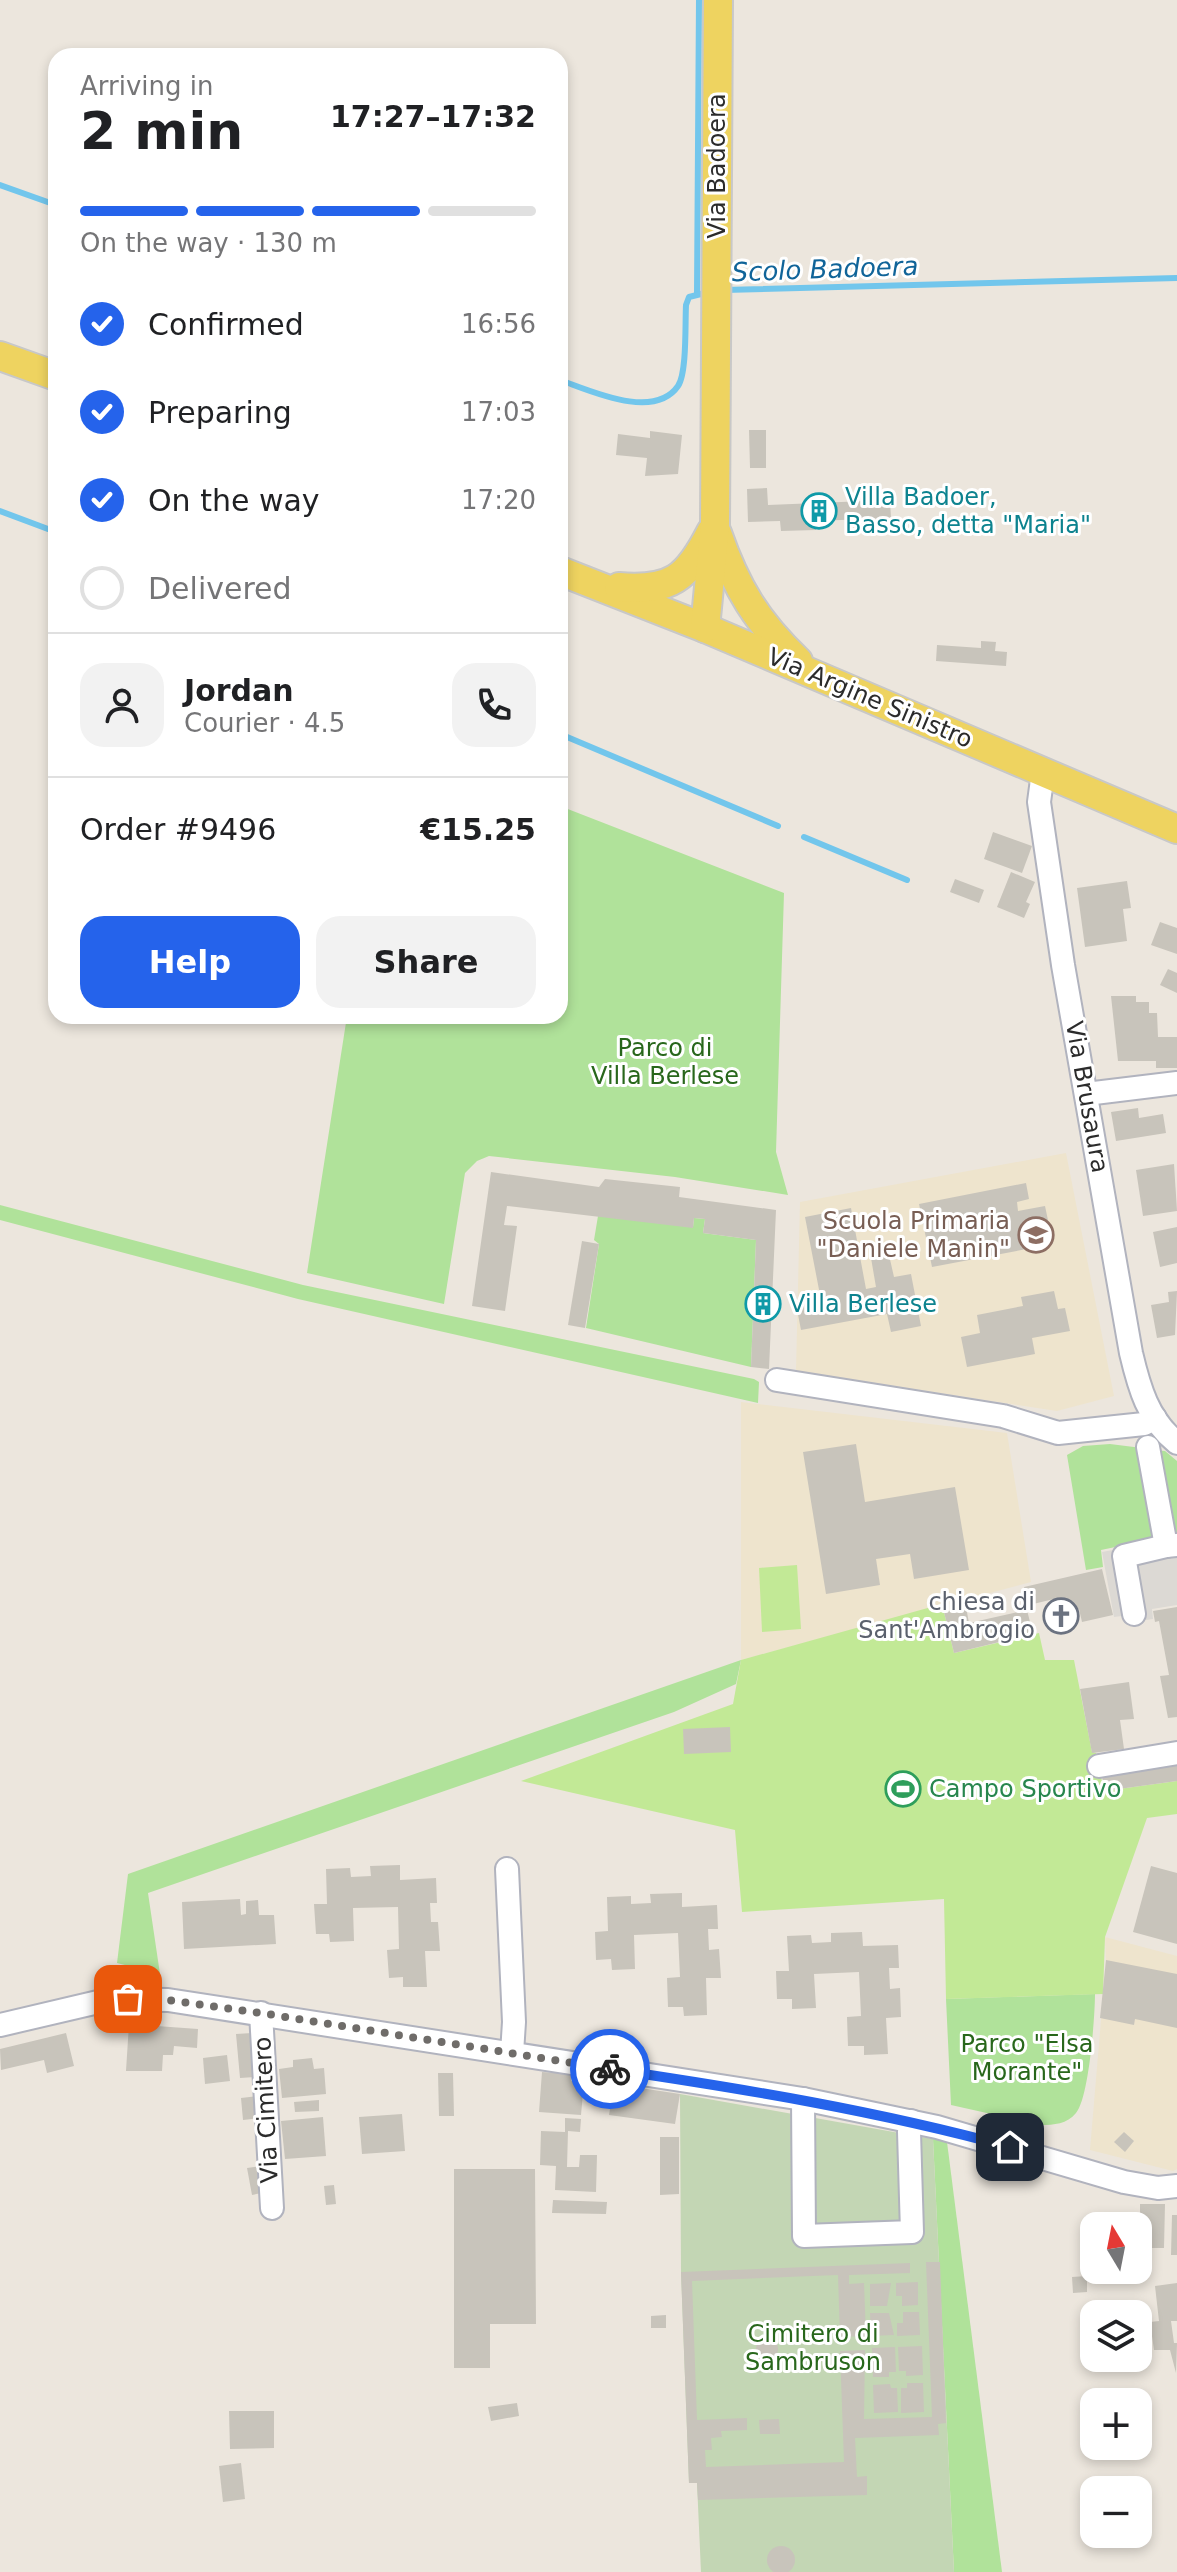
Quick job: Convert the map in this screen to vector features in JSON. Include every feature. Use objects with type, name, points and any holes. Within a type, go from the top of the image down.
[{"type":"main road","name":"Via Badoera","points":[[705,628],[715,525],[718,0]]},
{"type":"main road","points":[[0,356],[48,373]]},
{"type":"main road","name":"Via Badoera","points":[[595,585],[645,589],[671,583],[682,576],[699,554],[715,525]]},
{"type":"main road","name":"Via Badoera","points":[[715,525],[737,585],[755,615],[812,674]]},
{"type":"main road","name":"Via Argine Sinistro","points":[[568,574],[705,628],[1177,829]]},
{"type":"street","name":"Via Brusaura","points":[[1043,772],[1039,802],[1131,1353],[1139,1388],[1155,1418],[1177,1443]]},
{"type":"street","points":[[1086,1094],[1177,1083]]},
{"type":"street","points":[[777,1380],[1003,1416],[1058,1433],[1144,1424],[1155,1418]]},
{"type":"street","points":[[1134,1614],[1124,1556],[1169,1544],[1148,1447]]},
{"type":"street","points":[[1099,1766],[1177,1753]]},
{"type":"street","points":[[507,1869],[514,2022],[512,2053]]},
{"type":"street","name":"Via Cimitero","points":[[0,2025],[111,1999],[168,2000],[803,2099],[911,2121],[1071,2164],[1124,2182],[1158,2188],[1177,2186]]},
{"type":"street","name":"Via Cimitero","points":[[261,2013],[272,2208]]},
{"type":"street","points":[[803,2099],[804,2236],[912,2232],[911,2121]]},
{"type":"shaded area","points":[[1066,1153],[1114,1396],[1057,1411],[796,1371],[800,1202]]},
{"type":"shaded area","points":[[741,1402],[1007,1433],[1031,1582],[741,1660]]},
{"type":"shaded area","points":[[1177,1538],[1177,1605],[1152,1609],[1153,1619],[1146,1620],[1137,1614],[1114,1617],[1102,1552]]},
{"type":"shaded area","points":[[1105,1937],[1177,1956],[1177,2169],[1173,2171],[1090,2150],[1106,1961]]},
{"type":"green space","name":"Parco di Villa Berlese","points":[[568,809],[784,893],[776,1152],[788,1195],[675,1177],[489,1156],[477,1161],[465,1173],[444,1304],[307,1273],[346,1024],[568,1024]]},
{"type":"green space","points":[[0,1205],[303,1285],[754,1379],[759,1382],[758,1403],[298,1299],[0,1220]]},
{"type":"green space","points":[[598,1216],[693,1227],[694,1218],[705,1219],[703,1233],[756,1240],[751,1367],[586,1328],[599,1244],[594,1240]]},
{"type":"green space","points":[[1110,1444],[1142,1448],[1153,1536],[1149,1540],[1101,1550],[1103,1567],[1086,1570],[1067,1455],[1083,1446]]},
{"type":"green space","points":[[1155,1450],[1165,1451],[1177,1461],[1177,1534],[1172,1529]]},
{"type":"green space","points":[[797,1565],[801,1629],[762,1632],[759,1568]]},
{"type":"green space","points":[[942,1604],[954,1653],[1039,1633],[1045,1660],[1074,1660],[1092,1752],[1096,1753],[1104,1791],[1177,1781],[1177,1814],[1147,1818],[1105,1937],[1103,1994],[946,1999],[944,1899],[742,1912],[735,1830],[521,1781],[733,1704],[741,1660]]},
{"type":"green space","points":[[741,1660],[736,1684],[674,1712],[148,1893],[160,1974],[117,1963],[128,1874]]},
{"type":"green space","name":"Parco \"Elsa Morante\"","points":[[1095,1994],[1088,2075],[1081,2104],[1069,2120],[1041,2125],[951,2105],[946,1999]]},
{"type":"green space","name":"Cimitero di Sambruson","points":[[680,2094],[933,2139],[954,2572],[701,2572],[697,2483],[689,2483],[681,2272]]},
{"type":"green space","points":[[933,2139],[947,2142],[1002,2572],[954,2572]]},
{"type":"building","points":[[749,430],[766,430],[766,468],[750,468]]},
{"type":"building","points":[[650,431],[682,435],[678,474],[645,476],[647,458],[616,455],[618,434],[650,438]]},
{"type":"building","name":"Villa Badoer, Basso, detta \"Maria\"","points":[[767,488],[768,505],[890,500],[891,518],[816,521],[816,530],[781,531],[780,521],[748,522],[747,489]]},
{"type":"building","points":[[981,641],[996,642],[995,651],[1007,652],[1006,666],[936,661],[937,645],[981,648]]},
{"type":"building","points":[[993,832],[1032,846],[1022,873],[984,859]]},
{"type":"building","points":[[1011,872],[1035,882],[1026,902],[1030,904],[1024,918],[997,907]]},
{"type":"building","points":[[955,879],[984,890],[979,903],[950,892]]},
{"type":"building","points":[[1127,881],[1131,908],[1123,909],[1127,941],[1085,947],[1077,888]]},
{"type":"building","points":[[1160,922],[1177,928],[1177,954],[1151,945]]},
{"type":"building","points":[[1168,969],[1177,973],[1177,993],[1160,985]]},
{"type":"building","points":[[1111,996],[1136,996],[1136,1002],[1149,1002],[1149,1013],[1157,1013],[1158,1037],[1177,1037],[1177,1068],[1156,1068],[1156,1061],[1118,1061]]},
{"type":"building","points":[[1138,1108],[1139,1118],[1163,1114],[1166,1133],[1116,1141],[1111,1112]]},
{"type":"building","points":[[1174,1164],[1177,1211],[1143,1216],[1136,1170]]},
{"type":"building","points":[[491,1172],[599,1187],[605,1179],[680,1187],[679,1197],[776,1210],[769,1369],[751,1367],[756,1240],[703,1233],[705,1219],[694,1218],[693,1228],[507,1206],[504,1225],[517,1226],[505,1311],[472,1306]]},
{"type":"building","points":[[1026,1183],[1029,1199],[1017,1202],[1018,1211],[1045,1206],[1053,1244],[932,1267],[919,1204]]},
{"type":"building","points":[[851,1208],[866,1289],[876,1287],[871,1258],[889,1255],[894,1277],[911,1274],[921,1326],[891,1332],[887,1314],[801,1330],[796,1304],[821,1300],[805,1217]]},
{"type":"building","points":[[1177,1227],[1177,1263],[1160,1267],[1153,1232]]},
{"type":"building","points":[[582,1241],[599,1244],[585,1328],[568,1325]]},
{"type":"building","points":[[1054,1291],[1058,1309],[1065,1308],[1070,1331],[1032,1338],[1035,1354],[967,1367],[961,1337],[980,1333],[977,1315],[1023,1306],[1021,1297]]},
{"type":"building","points":[[1177,1291],[1175,1335],[1157,1338],[1151,1305],[1169,1302],[1168,1292]]},
{"type":"building","points":[[856,1444],[865,1502],[955,1487],[969,1570],[914,1579],[910,1554],[876,1559],[880,1585],[826,1594],[803,1452]]},
{"type":"building","points":[[1102,1569],[1113,1615],[1082,1622],[1079,1609],[1062,1613],[1058,1598],[1029,1605],[1024,1587]]},
{"type":"building","points":[[966,1607],[969,1623],[1027,1610],[1033,1634],[954,1653],[944,1612]]},
{"type":"building","points":[[1177,1607],[1177,1717],[1168,1718],[1160,1676],[1169,1675],[1159,1621],[1155,1622],[1153,1611]]},
{"type":"building","points":[[1129,1682],[1134,1719],[1120,1720],[1124,1749],[1092,1753],[1080,1689]]},
{"type":"building","points":[[730,1727],[731,1752],[684,1754],[683,1729]]},
{"type":"building","points":[[1177,1762],[1177,1781],[1104,1791],[1102,1774]]},
{"type":"building","points":[[400,1865],[400,1880],[436,1878],[437,1903],[430,1903],[431,1922],[438,1922],[440,1951],[425,1951],[427,1987],[403,1987],[403,1977],[389,1978],[387,1950],[399,1949],[398,1907],[353,1908],[354,1941],[330,1942],[329,1934],[316,1934],[314,1904],[327,1904],[326,1869],[350,1868],[351,1877],[371,1876],[370,1866]]},
{"type":"building","points":[[1151,1866],[1177,1873],[1177,1944],[1133,1932]]},
{"type":"building","points":[[682,1893],[682,1907],[717,1905],[718,1929],[708,1929],[709,1950],[719,1949],[721,1978],[706,1978],[707,2015],[684,2016],[683,2007],[668,2007],[667,1978],[680,1977],[678,1933],[634,1935],[635,1969],[612,1970],[611,1959],[596,1960],[595,1932],[608,1931],[607,1897],[631,1896],[631,1904],[651,1903],[650,1894]]},
{"type":"building","points":[[240,1899],[241,1915],[246,1914],[246,1901],[258,1900],[259,1915],[274,1915],[276,1944],[184,1949],[182,1902]]},
{"type":"building","points":[[862,1932],[863,1946],[898,1945],[899,1968],[889,1968],[890,1989],[900,1988],[901,2017],[886,2018],[888,2054],[864,2055],[864,2046],[848,2046],[847,2017],[861,2016],[859,1972],[814,1974],[816,2008],[792,2009],[792,1999],[777,1999],[776,1971],[789,1971],[787,1936],[811,1935],[812,1943],[831,1942],[831,1933]]},
{"type":"building","points":[[1106,1960],[1177,1974],[1177,2028],[1135,2019],[1134,2025],[1100,2018]]},
{"type":"building","points":[[129,2024],[198,2029],[197,2048],[174,2046],[173,2055],[163,2055],[162,2071],[126,2071]]},
{"type":"building","points":[[66,2033],[74,2066],[47,2073],[44,2060],[1,2070],[0,2049]]},
{"type":"building","points":[[252,2033],[255,2077],[240,2078],[236,2034]]},
{"type":"building","points":[[227,2055],[230,2081],[205,2084],[203,2058]]},
{"type":"building","points":[[312,2058],[314,2069],[324,2068],[326,2094],[282,2098],[279,2069],[293,2067],[293,2060]]},
{"type":"building","points":[[542,2072],[571,2074],[571,2081],[584,2082],[581,2115],[539,2112]]},
{"type":"building","points":[[438,2073],[453,2073],[454,2116],[439,2116]]},
{"type":"building","points":[[614,2084],[680,2094],[675,2124],[609,2115]]},
{"type":"building","points":[[257,2096],[259,2118],[243,2120],[241,2098]]},
{"type":"building","points":[[319,2100],[319,2111],[295,2112],[294,2102]]},
{"type":"building","points":[[402,2114],[405,2151],[362,2154],[359,2117]]},
{"type":"building","points":[[323,2117],[326,2156],[285,2159],[281,2121]]},
{"type":"building","points":[[565,2118],[581,2119],[580,2132],[568,2131],[567,2167],[579,2167],[580,2155],[597,2155],[596,2192],[555,2190],[556,2166],[540,2165],[541,2131],[565,2132]]},
{"type":"building","points":[[1124,2132],[1134,2141],[1125,2152],[1114,2142]]},
{"type":"building","points":[[660,2137],[679,2137],[679,2194],[660,2195]]},
{"type":"building","points":[[261,2166],[266,2192],[252,2195],[247,2168]]},
{"type":"building","points":[[454,2169],[535,2169],[536,2324],[490,2324],[490,2368],[454,2368]]},
{"type":"building","points":[[334,2185],[336,2204],[326,2205],[324,2186]]},
{"type":"building","points":[[553,2200],[607,2202],[606,2214],[552,2213]]},
{"type":"building","points":[[1140,2204],[1165,2204],[1164,2248],[1152,2248],[1152,2212],[1140,2212]]},
{"type":"building","points":[[1172,2215],[1177,2215],[1177,2255],[1171,2255]]},
{"type":"building","points":[[926,2262],[940,2262],[946,2423],[938,2424],[939,2435],[855,2438],[857,2477],[867,2476],[867,2495],[698,2500],[697,2483],[689,2483],[681,2272],[910,2263],[910,2273],[849,2275],[849,2284],[864,2283],[866,2336],[840,2337],[838,2275],[692,2281],[697,2420],[747,2418],[747,2430],[721,2431],[722,2437],[711,2438],[712,2450],[705,2450],[706,2467],[844,2462],[840,2351],[865,2350],[864,2419],[932,2417]]},
{"type":"building","points":[[1080,2276],[1080,2284],[1087,2284],[1087,2292],[1073,2293],[1072,2277]]},
{"type":"building","points":[[918,2282],[918,2305],[902,2306],[902,2296],[896,2296],[896,2283]]},
{"type":"building","points":[[891,2283],[887,2306],[870,2306],[870,2284]]},
{"type":"building","points":[[1177,2283],[1177,2321],[1171,2321],[1174,2343],[1177,2343],[1176,2373],[1170,2350],[1154,2350],[1152,2322],[1159,2321],[1155,2286]]},
{"type":"building","points":[[903,2312],[919,2312],[920,2335],[897,2336],[897,2323],[903,2323]]},
{"type":"building","points":[[870,2313],[889,2313],[894,2335],[871,2336]]},
{"type":"building","points":[[666,2315],[666,2328],[651,2328],[651,2316]]},
{"type":"building","points":[[767,2338],[775,2341],[778,2349],[775,2357],[767,2360],[759,2357],[756,2349],[759,2341]]},
{"type":"building","points":[[922,2346],[923,2375],[906,2376],[906,2371],[899,2371],[898,2347]]},
{"type":"building","points":[[895,2347],[896,2372],[889,2372],[889,2377],[873,2377],[872,2348]]},
{"type":"building","points":[[907,2383],[923,2383],[924,2412],[901,2413],[901,2388],[907,2388]]},
{"type":"building","points":[[890,2384],[891,2388],[897,2388],[898,2412],[874,2413],[873,2385]]},
{"type":"building","points":[[517,2403],[519,2416],[491,2421],[488,2407]]},
{"type":"building","points":[[229,2411],[274,2411],[274,2448],[230,2449]]},
{"type":"building","points":[[779,2419],[780,2434],[760,2434],[759,2420]]},
{"type":"building","points":[[241,2463],[245,2499],[223,2502],[219,2466]]},
{"type":"building","points":[[776,2547],[786,2547],[794,2555],[794,2565],[786,2573],[776,2573],[768,2565],[768,2555]]},
{"type":"waterway","points":[[697,294],[699,0]]},
{"type":"waterway","name":"Scolo Badoera","points":[[0,185],[48,202]]},
{"type":"waterway","name":"Scolo Badoera","points":[[724,290],[1177,278]]},
{"type":"waterway","name":"Scolo Badoera","points":[[568,383],[621,400],[654,401],[667,396],[681,380],[689,297],[709,292]]},
{"type":"waterway","points":[[0,511],[48,529]]},
{"type":"waterway","points":[[568,737],[778,826]]},
{"type":"waterway","points":[[804,837],[907,880]]},
{"type":"way so far","points":[[128,1999],[168,2000],[261,2013],[610,2069]]},
{"type":"place","name":"Villa Badoer, Basso, detta \"Maria\"","points":[[819,511]]},
{"type":"place","name":"Scuola Primaria \"Daniele Manin\"","points":[[1036,1235]]},
{"type":"place","name":"Villa Berlese","points":[[763,1304]]},
{"type":"place","name":"chiesa di Sant'Ambrogio","points":[[1061,1616]]},
{"type":"place","name":"Campo Sportivo","points":[[903,1789]]},
{"type":"route","points":[[610,2069],[803,2099],[911,2121],[1010,2147]]}]
